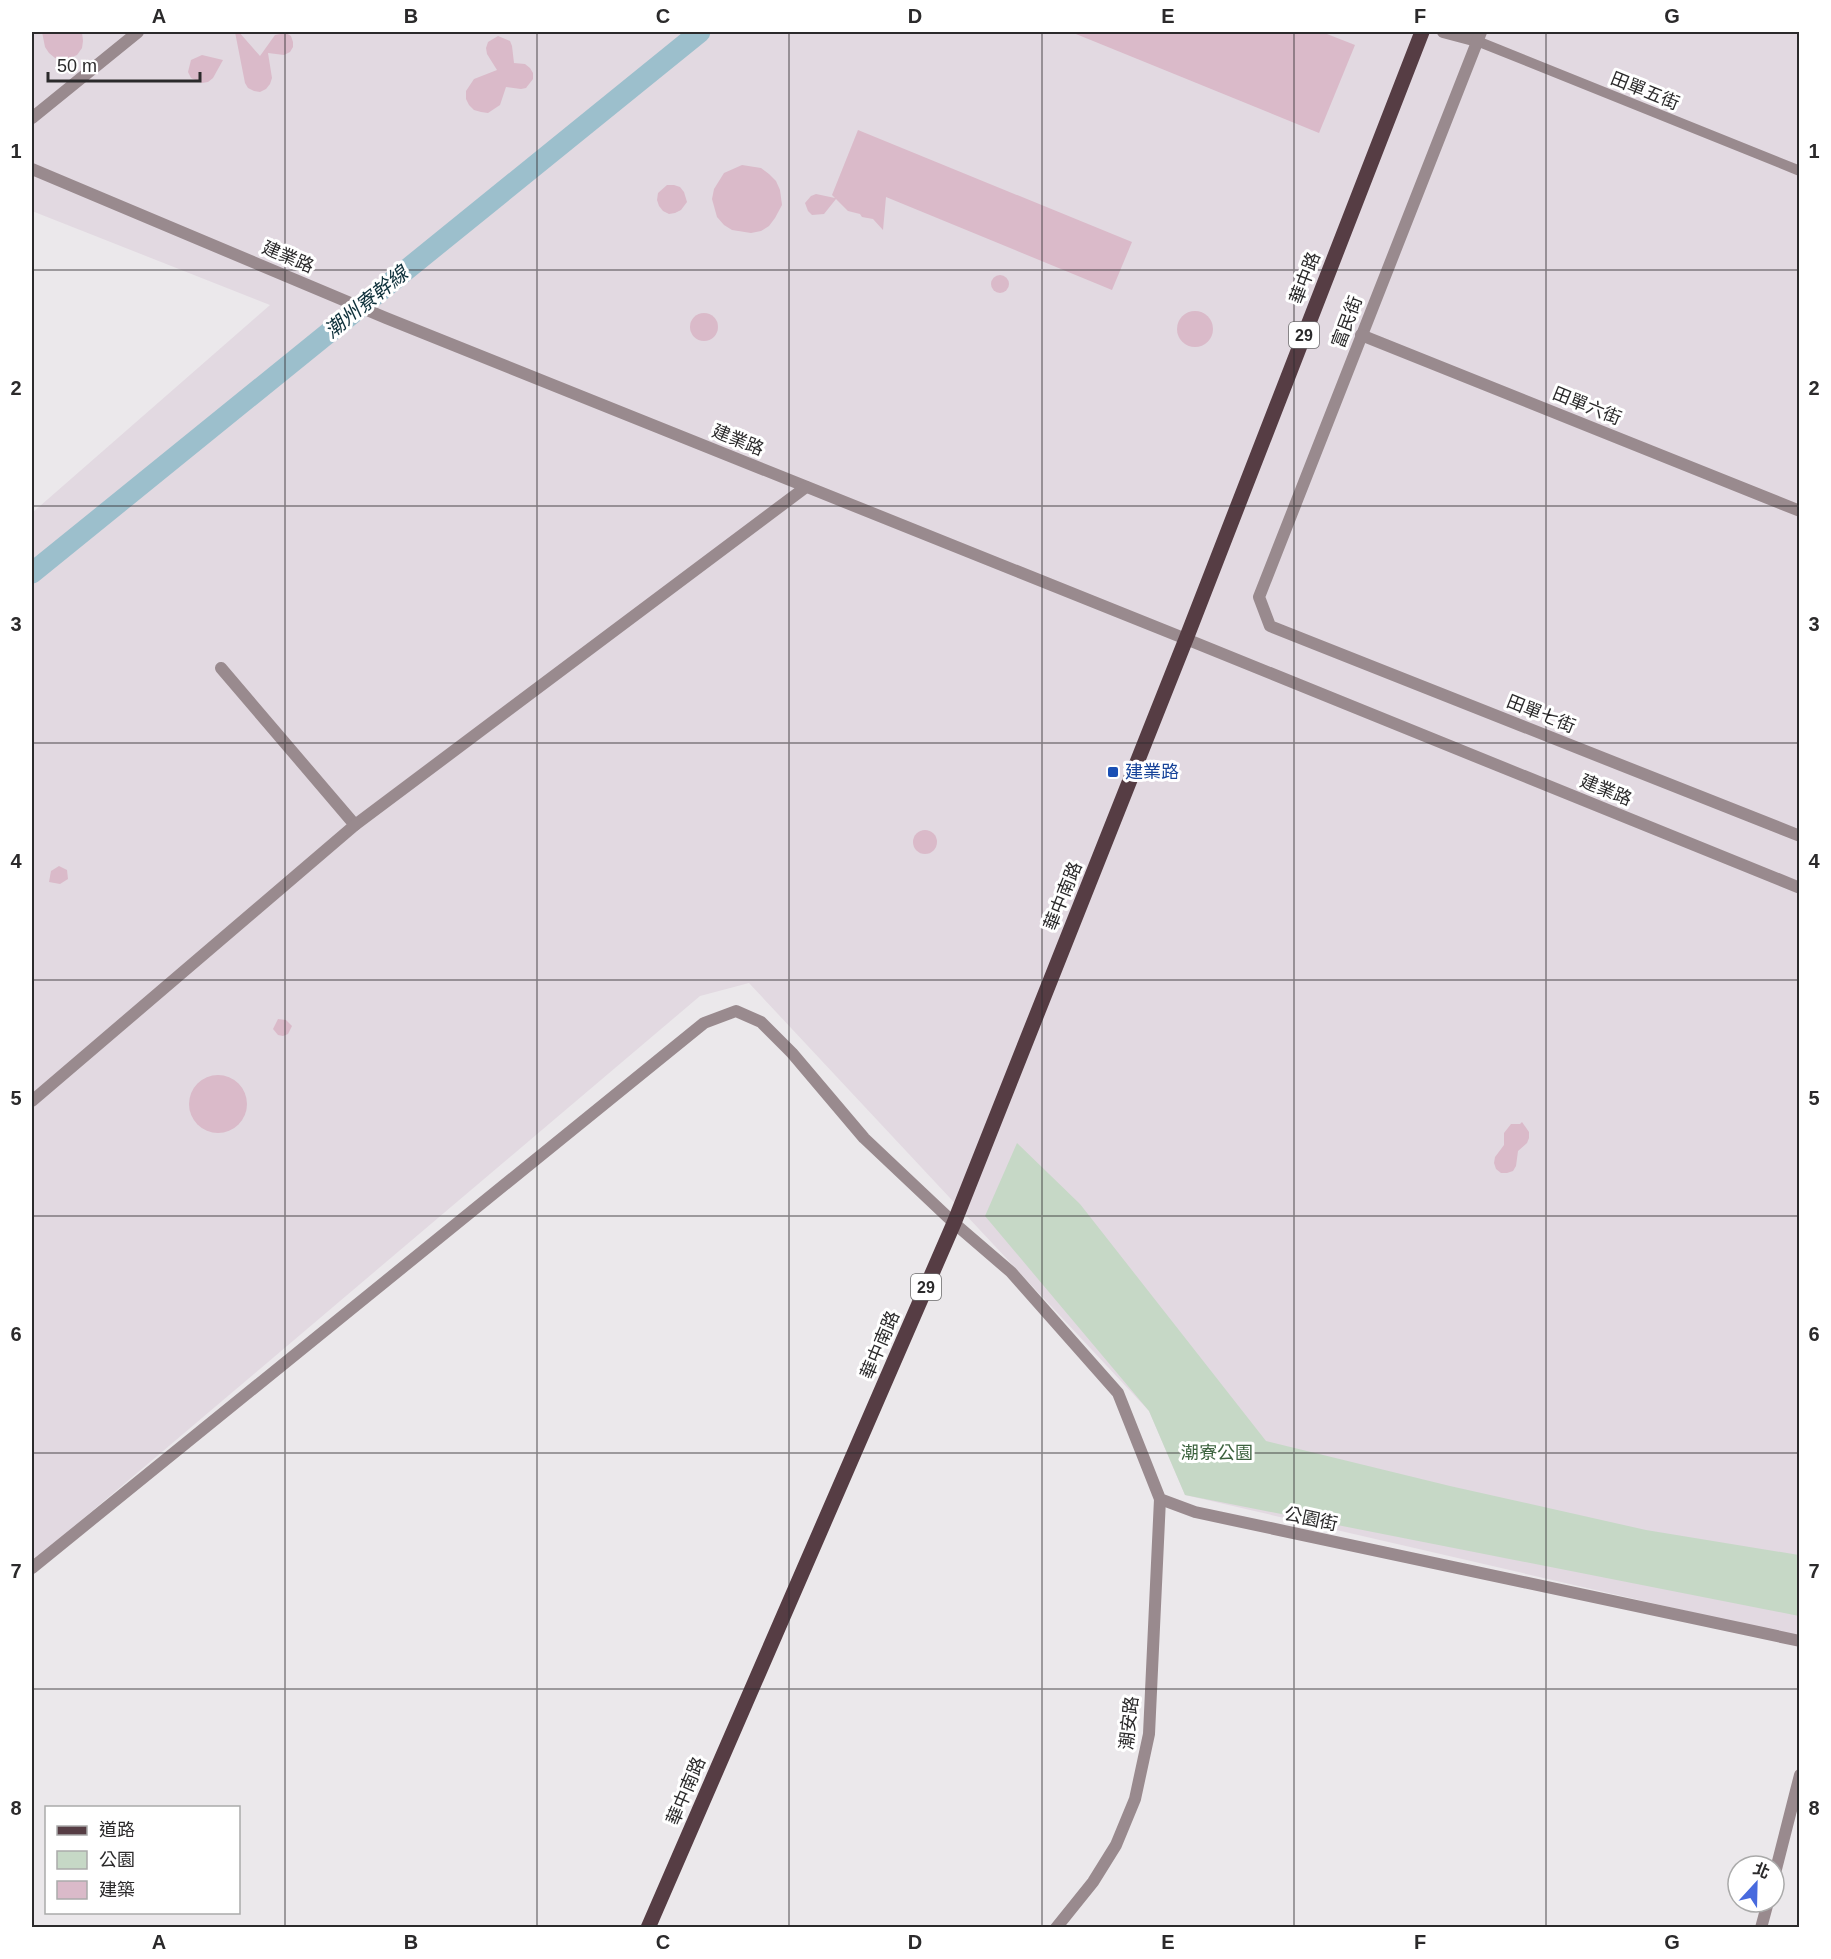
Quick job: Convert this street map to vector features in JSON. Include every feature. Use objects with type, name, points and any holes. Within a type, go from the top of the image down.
[{"type":"main road","name":"華中路","points":[[1186,639],[1422,32]]},
{"type":"main road","name":"華中南路","points":[[648,1928],[954,1223],[1186,639]]},
{"type":"street","points":[[32,118],[138,32]]},
{"type":"street","points":[[1443,32],[1479,36]]},
{"type":"street","name":"富民街","points":[[1270,626],[1259,597],[1479,36]]},
{"type":"street","name":"建業路","points":[[32,169],[386,318],[1800,888]]},
{"type":"street","name":"田單六街","points":[[1361,335],[1800,511]]},
{"type":"street","points":[[32,1101],[355,825],[806,487]]},
{"type":"street","name":"田單七街","points":[[1270,626],[1800,836]]},
{"type":"street","points":[[221,668],[355,825]]},
{"type":"street","points":[[32,1568],[704,1023],[736,1011],[761,1022],[792,1053],[864,1138],[954,1223],[1011,1272],[1118,1393],[1160,1499]]},
{"type":"street","name":"公園街","points":[[1160,1499],[1196,1512],[1800,1641]]},
{"type":"street","name":"潮安路","points":[[1056,1928],[1093,1882],[1116,1845],[1135,1799],[1149,1734],[1160,1499]]},
{"type":"street","points":[[1780,1854],[1800,1775]]},
{"type":"lane","name":"田單五街","points":[[1479,36],[1800,171]]},
{"type":"shaded area","points":[[32,32],[1799,32],[1799,1637],[1185,1495],[1149,1411],[749,983],[700,996],[32,1562],[32,513],[270,305],[32,211]]},
{"type":"green space","name":"潮寮公園","points":[[1017,1143],[1080,1204],[1266,1441],[1450,1486],[1646,1530],[1799,1555],[1799,1616],[1185,1495],[1149,1411],[985,1216]]},
{"type":"building","points":[[42,32],[82,32],[82,48],[77,55],[70,58],[63,60],[55,58],[45,47]]},
{"type":"building","points":[[235,32],[239,32],[260,56],[275,35],[286,33],[291,36],[293,47],[290,52],[284,55],[268,53],[272,78],[266,89],[260,92],[248,88],[245,83]]},
{"type":"building","points":[[1071,32],[1322,32],[1355,45],[1319,133]]},
{"type":"building","points":[[498,36],[510,41],[514,63],[525,64],[530,68],[533,79],[526,88],[506,87],[500,105],[488,113],[481,112],[469,105],[466,91],[474,79],[497,70],[486,48],[488,42]]},
{"type":"building","points":[[202,55],[223,60],[213,78],[202,83],[191,78],[188,72],[191,60]]},
{"type":"building","points":[[858,130],[1132,242],[1112,290],[886,197],[883,230],[873,219],[848,211],[836,199],[824,214],[812,215],[805,203],[811,196],[816,194],[835,198],[832,195]]},
{"type":"building","points":[[742,165],[761,168],[776,181],[780,190],[782,205],[769,226],[761,231],[751,233],[732,230],[717,217],[712,199],[714,189],[724,173]]},
{"type":"building","points":[[667,185],[680,187],[687,202],[681,210],[675,213],[669,214],[663,211],[657,200],[658,193]]},
{"type":"building","points":[[1000,275],[1006,278],[1009,284],[1006,290],[1000,293],[994,290],[991,284],[994,278]]},
{"type":"building","points":[[1195,311],[1208,316],[1213,329],[1208,342],[1195,347],[1182,342],[1177,329],[1182,316]]},
{"type":"building","points":[[704,313],[714,317],[718,327],[714,337],[704,341],[694,337],[690,327],[694,317]]},
{"type":"building","points":[[925,830],[934,833],[937,842],[934,851],[925,854],[916,851],[913,842],[916,833]]},
{"type":"building","points":[[59,866],[67,870],[68,879],[60,884],[49,882],[51,871]]},
{"type":"building","points":[[278,1019],[286,1020],[292,1026],[288,1034],[278,1035],[273,1029]]},
{"type":"building","points":[[218,1075],[229,1077],[242,1088],[247,1104],[245,1115],[234,1128],[218,1133],[207,1131],[194,1120],[189,1104],[191,1093],[202,1080]]},
{"type":"building","points":[[1522,1122],[1529,1132],[1527,1143],[1518,1151],[1513,1171],[1501,1173],[1496,1169],[1494,1163],[1495,1157],[1504,1145],[1504,1133],[1511,1124]]},
{"type":"waterway","name":"潮州寮幹線","points":[[32,573],[700,32]]},
{"type":"place","name":"建業路","points":[[1113,772]]}]
